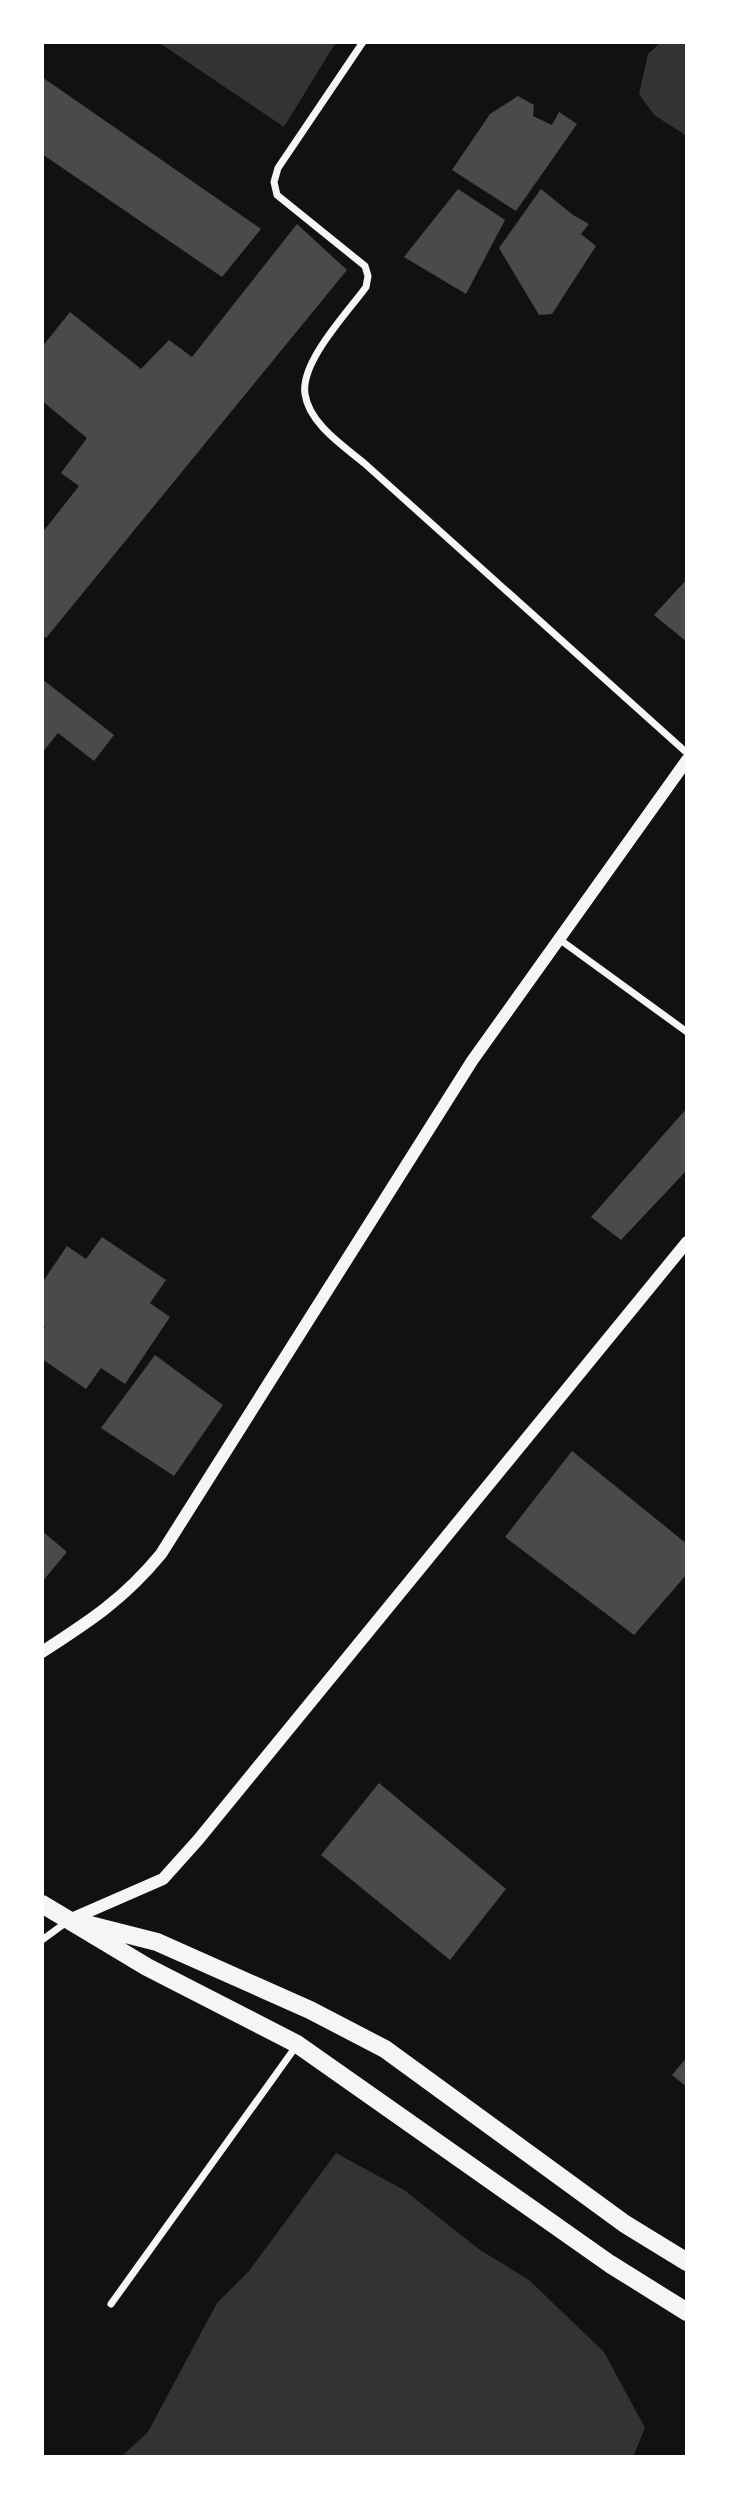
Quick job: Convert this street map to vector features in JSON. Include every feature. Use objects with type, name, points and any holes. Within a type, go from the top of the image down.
[{"type":"main road","points":[[44,1905],[147,1967],[297,2044],[610,2264],[687,2312]]},
{"type":"main road","points":[[69,1920],[158,1942],[310,2010],[385,2049],[625,2224],[687,2262]]},
{"type":"street","points":[[363,42],[278,168],[274,182],[277,195],[365,266],[368,276],[366,287],[306,373],[304,394],[314,415],[335,440],[687,753]]},
{"type":"street","points":[[42,1652],[103,1612],[138,1582],[161,1554],[472,1061],[687,760]]},
{"type":"street","points":[[559,939],[684,1030]]},
{"type":"street","points":[[42,1940],[69,1920],[163,1878],[198,1840],[687,1242]]},
{"type":"street","points":[[111,2304],[297,2044]]},
{"type":"shaded area","points":[[158,42],[336,42],[284,127]]},
{"type":"shaded area","points":[[661,42],[687,42],[687,136],[654,115],[639,94],[648,54]]},
{"type":"shaded area","points":[[336,2153],[404,2190],[480,2250],[529,2280],[604,2352],[645,2428],[633,2457],[121,2457],[148,2432],[217,2303],[249,2271]]},
{"type":"building","points":[[42,77],[261,229],[222,277],[42,154]]},
{"type":"building","points":[[518,96],[534,105],[533,116],[552,125],[559,112],[577,124],[516,211],[452,170],[490,114]]},
{"type":"building","points":[[458,189],[505,220],[466,294],[404,257]]},
{"type":"building","points":[[541,189],[573,215],[589,224],[581,234],[596,246],[552,314],[539,315],[499,248]]},
{"type":"building","points":[[297,224],[347,270],[46,638],[42,635],[42,533],[79,486],[61,473],[87,438],[42,401],[42,347],[70,312],[141,369],[169,340],[192,357]]},
{"type":"building","points":[[687,579],[687,642],[654,615]]},
{"type":"building","points":[[42,679],[114,735],[94,761],[58,733],[42,753]]},
{"type":"building","points":[[687,1108],[687,1170],[621,1240],[591,1217]]},
{"type":"building","points":[[102,1237],[166,1280],[150,1303],[170,1317],[125,1384],[101,1368],[86,1389],[42,1359],[42,1332],[45,1327],[42,1325],[42,1283],[67,1246],[86,1259]]},
{"type":"building","points":[[155,1355],[223,1405],[174,1476],[101,1428]]},
{"type":"building","points":[[572,1451],[687,1544],[687,1574],[634,1635],[505,1537]]},
{"type":"building","points":[[42,1531],[67,1552],[42,1582]]},
{"type":"building","points":[[379,1783],[506,1889],[450,1960],[321,1855]]},
{"type":"building","points":[[687,2057],[687,2087],[672,2075]]}]
